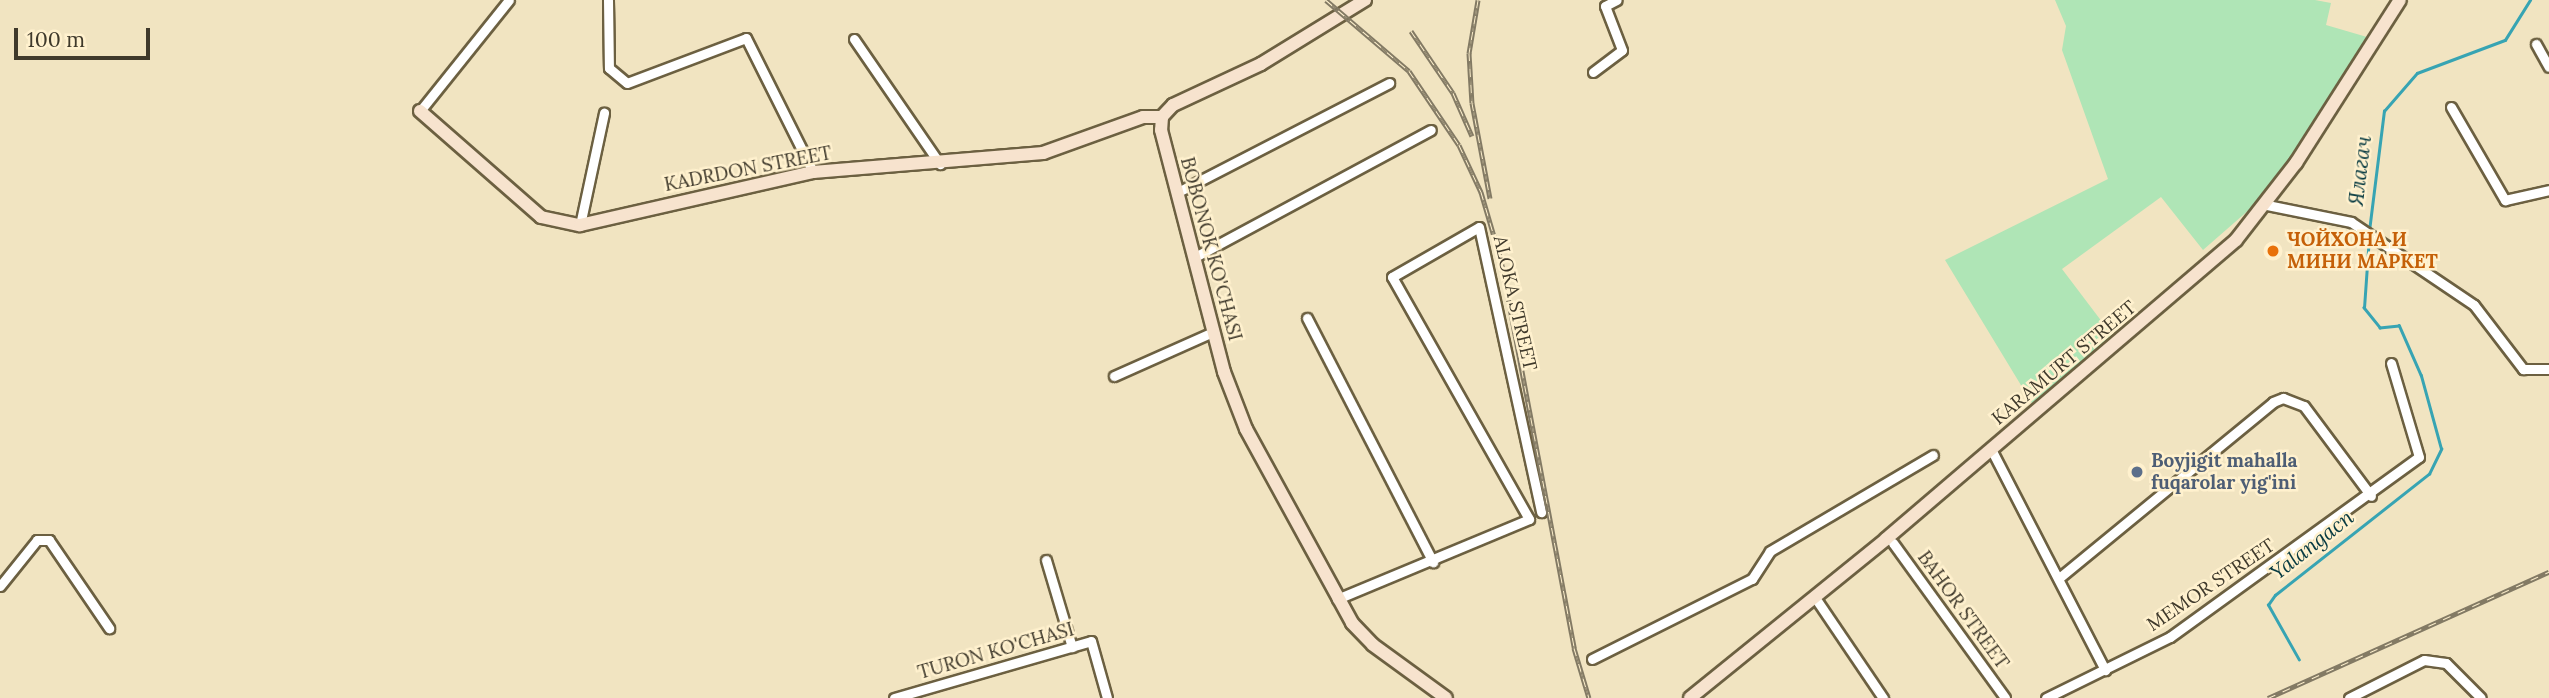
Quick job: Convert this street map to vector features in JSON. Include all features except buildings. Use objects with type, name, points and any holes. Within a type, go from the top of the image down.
[{"type":"main road","points":[[1162,117],[1173,105],[1261,64],[1365,0]]},
{"type":"main road","name":"KARAMURT STREET","points":[[2269,207],[2400,0]]},
{"type":"main road","name":"KARAMURT STREET","points":[[1690,698],[2223,259],[2269,207],[2407,0]]},
{"type":"main road","name":"KADRDON STREET","points":[[419,111],[541,217],[580,225],[813,172],[940,164],[1043,153],[1143,117],[1162,117]]},
{"type":"main road","name":"BOBONOK KO'CHASI","points":[[1162,117],[1176,193],[1193,258],[1213,332],[1246,429],[1337,599],[1367,640],[1446,698]]},
{"type":"main road","name":"KARAMURT STREET","points":[[1702,698],[1893,543],[1993,451]]},
{"type":"street","points":[[419,111],[509,0]]},
{"type":"street","points":[[608,0],[609,68],[627,83],[746,38],[813,172]]},
{"type":"street","points":[[1594,72],[1622,50],[1605,6],[1617,0]]},
{"type":"street","points":[[854,40],[940,164]]},
{"type":"street","points":[[2536,44],[2549,67]]},
{"type":"street","points":[[1176,193],[1389,83]]},
{"type":"street","points":[[2451,107],[2505,200],[2549,190]]},
{"type":"street","points":[[580,225],[604,113]]},
{"type":"street","points":[[1193,258],[1431,130]]},
{"type":"street","points":[[2269,207],[2351,222],[2474,305],[2523,369],[2549,369]]},
{"type":"street","name":"ALOKA STREET","points":[[1433,562],[1529,519],[1392,277],[1479,227],[1541,512]]},
{"type":"street","points":[[1307,318],[1433,562],[1337,599]]},
{"type":"street","points":[[1114,376],[1213,332]]},
{"type":"street","name":"MEMOR STREET","points":[[2046,698],[2170,637],[2371,496],[2418,457],[2391,363]]},
{"type":"street","points":[[2059,578],[2273,402],[2283,398],[2304,406],[2371,496]]},
{"type":"street","points":[[1993,451],[2105,670]]},
{"type":"street","points":[[1592,659],[1752,579],[1770,551],[1933,455]]},
{"type":"street","points":[[0,586],[37,540],[49,540],[109,628]]},
{"type":"street","name":"BAHOR STREET","points":[[1893,543],[2005,698]]},
{"type":"street","points":[[1046,559],[1072,647]]},
{"type":"street","points":[[1818,602],[1883,698]]},
{"type":"street","name":"TURON KO'CHASI","points":[[894,698],[1091,641],[1107,698]]},
{"type":"street","points":[[2349,698],[2424,660],[2446,663],[2481,698]]},
{"type":"green space","points":[[2055,0],[2315,0],[2331,3],[2326,25],[2367,37],[2266,195],[2203,250],[2161,197],[2062,269],[2115,339],[2033,405],[1945,260],[2108,179],[2062,50],[2066,26]]},
{"type":"waterway","name":"Ялагач","points":[[2369,231],[2384,111],[2417,73],[2505,40],[2530,0]]},
{"type":"waterway","name":"Ялагач","points":[[2299,660],[2268,605],[2275,595],[2429,474],[2441,449],[2421,376],[2399,326],[2380,328],[2364,308],[2369,237]]},
{"type":"railway","points":[[1326,0],[1409,71],[1459,145],[1481,192],[1501,260],[1574,648],[1589,698]]},
{"type":"railway","points":[[1478,0],[1469,53],[1472,103],[1490,198]]},
{"type":"railway","points":[[1411,31],[1453,93],[1472,136]]},
{"type":"railway","points":[[2268,698],[2549,572]]},
{"type":"place","name":"ЧОЙХОНА И МИНИ МАРКЕТ","points":[[2273,251]]},
{"type":"place","name":"Boyjigit mahalla fuqarolar yig'ini","points":[[2137,472]]},
{"type":"water label","name":"Yalangacn","points":[[2312,545]]}]
